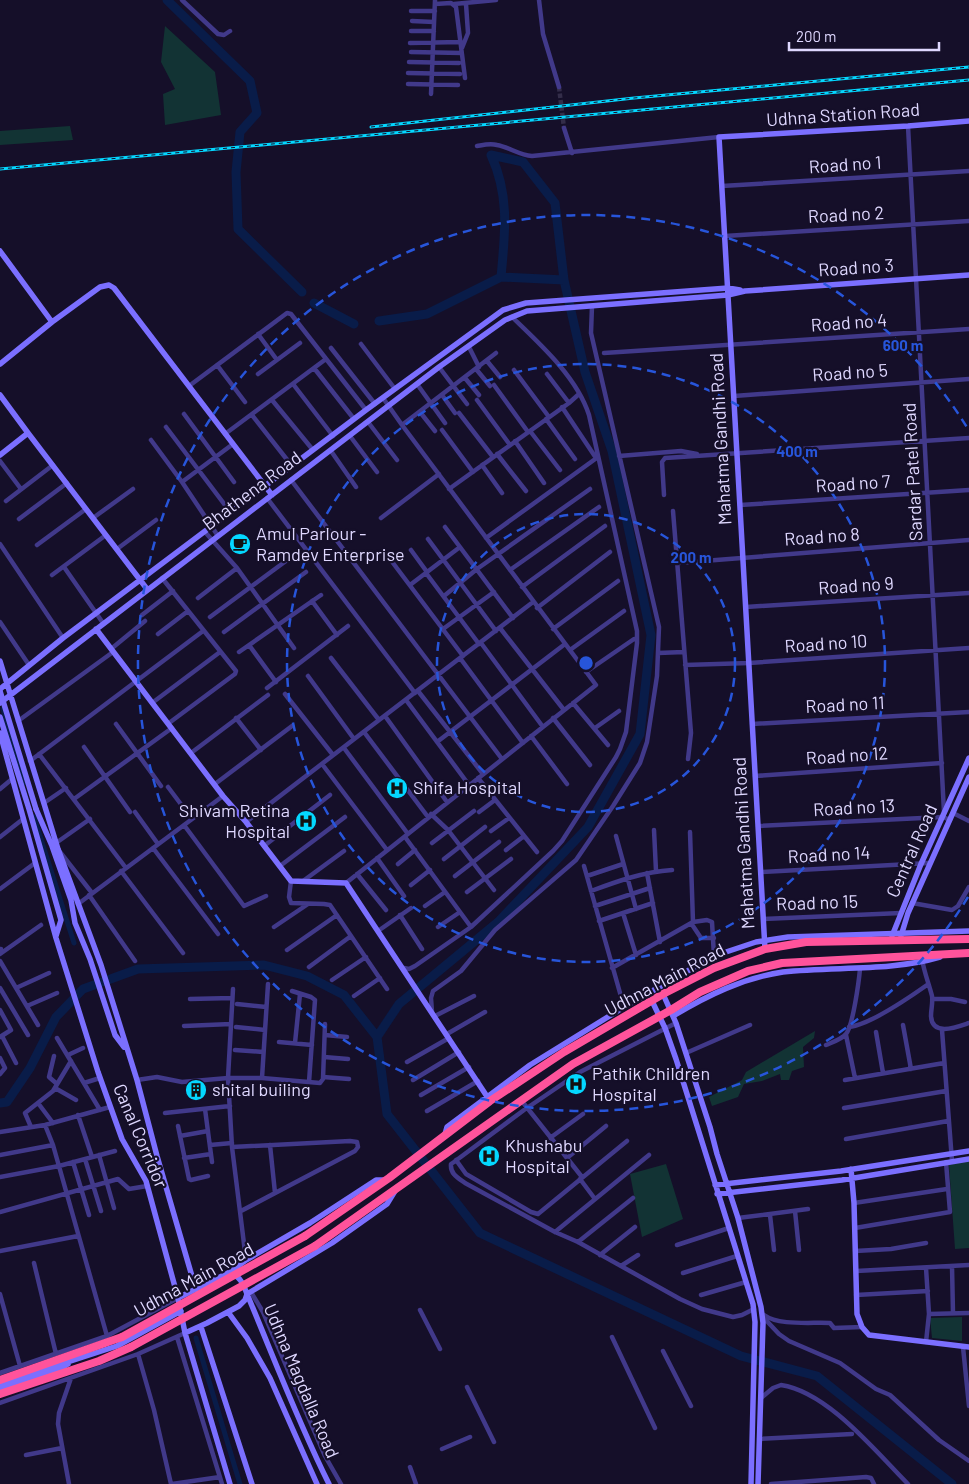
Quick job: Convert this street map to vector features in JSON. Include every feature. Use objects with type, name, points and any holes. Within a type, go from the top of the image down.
[{"type":"highway","name":"Udhna Main Road","points":[[0,1380],[122,1336],[305,1236],[388,1179],[489,1098],[664,994],[714,968],[765,945],[892,936],[969,938]]},
{"type":"highway","name":"Central Road","points":[[891,957],[892,936]]},
{"type":"highway","points":[[900,936],[900,957]]},
{"type":"highway","points":[[0,1394],[99,1361],[131,1347],[315,1246],[573,1064],[659,1016],[672,1013],[700,992],[748,971],[782,963],[891,957],[922,959],[952,953],[969,953]]},
{"type":"street","points":[[182,0],[218,34],[224,35],[230,31]]},
{"type":"street","points":[[431,94],[435,2],[466,4],[496,0]]},
{"type":"street","points":[[539,0],[542,31],[559,87]]},
{"type":"street","points":[[454,4],[456,7],[465,78]]},
{"type":"street","points":[[462,51],[468,34],[466,4]]},
{"type":"street","points":[[411,11],[435,12]]},
{"type":"street","points":[[412,21],[434,22]]},
{"type":"street","points":[[411,31],[434,32]]},
{"type":"street","points":[[410,42],[460,42]]},
{"type":"street","points":[[411,52],[462,51]]},
{"type":"street","points":[[409,62],[459,63]]},
{"type":"street","points":[[408,74],[460,74]]},
{"type":"street","points":[[408,84],[458,85]]},
{"type":"street","name":"Udhna Station Road","points":[[719,137],[969,121]]},
{"type":"street","name":"Sardar Patel Road","points":[[908,126],[944,816]]},
{"type":"street","points":[[564,128],[572,153]]},
{"type":"street","points":[[477,146],[498,145],[528,156],[719,137]]},
{"type":"street","name":"Mahatma Gandhi Road","points":[[719,137],[765,945]]},
{"type":"street","name":"Road no 1","points":[[722,186],[969,171]]},
{"type":"street","name":"Road no 2","points":[[725,236],[969,221]]},
{"type":"street","points":[[0,251],[52,322]]},
{"type":"street","name":"Road no 3","points":[[526,303],[586,298],[745,291],[969,275]]},
{"type":"street","points":[[0,364],[52,322],[100,287],[110,285],[114,288],[265,486],[269,496],[417,692],[483,774]]},
{"type":"street","name":"Road no 3","points":[[527,312],[728,292]]},
{"type":"street","name":"Bhathena Road","points":[[0,690],[63,638],[366,410],[503,310],[526,303]]},
{"type":"street","points":[[434,1014],[431,998],[433,991],[461,971],[495,930],[576,860],[614,806],[640,763],[647,742],[657,676],[658,620],[591,333],[589,306]]},
{"type":"street","name":"Bhathena Road","points":[[0,703],[439,367],[512,317],[527,312]]},
{"type":"street","points":[[189,386],[287,313],[290,314],[366,410]]},
{"type":"street","points":[[405,970],[415,966],[471,927],[553,851],[562,841],[616,758],[626,732],[638,643],[637,631],[588,415],[579,394],[551,355],[512,317]]},
{"type":"street","name":"Road no 4","points":[[604,353],[969,329]]},
{"type":"street","points":[[258,334],[277,360]]},
{"type":"street","points":[[258,374],[300,343]]},
{"type":"street","points":[[361,344],[395,389]]},
{"type":"street","points":[[469,347],[478,368],[560,470]]},
{"type":"street","points":[[332,348],[375,404]]},
{"type":"street","points":[[402,425],[496,353]]},
{"type":"street","points":[[225,434],[326,359]]},
{"type":"street","points":[[487,361],[500,377]]},
{"type":"street","points":[[217,365],[245,402]]},
{"type":"street","points":[[439,367],[467,404]]},
{"type":"street","points":[[314,368],[354,419]]},
{"type":"street","points":[[514,370],[575,459]]},
{"type":"street","points":[[547,374],[569,402]]},
{"type":"street","points":[[465,378],[478,398],[544,483]]},
{"type":"street","name":"Road no 5","points":[[734,396],[969,379]]},
{"type":"street","points":[[293,384],[333,436]]},
{"type":"street","points":[[417,384],[445,422]]},
{"type":"street","points":[[450,489],[579,394]]},
{"type":"street","points":[[0,395],[147,590]]},
{"type":"street","points":[[442,395],[526,491]]},
{"type":"street","points":[[291,881],[346,883],[596,685],[383,398]]},
{"type":"street","points":[[272,400],[313,450]]},
{"type":"street","points":[[562,407],[597,458]]},
{"type":"street","points":[[420,412],[435,431]]},
{"type":"street","points":[[184,414],[234,482]]},
{"type":"street","points":[[252,414],[292,466]]},
{"type":"street","points":[[368,422],[397,460]]},
{"type":"street","points":[[166,427],[231,513]]},
{"type":"street","points":[[442,430],[473,472]]},
{"type":"street","points":[[0,455],[28,433]]},
{"type":"street","points":[[350,436],[377,472]]},
{"type":"street","points":[[664,495],[662,462],[665,458],[702,454],[969,438]]},
{"type":"street","points":[[151,440],[182,482],[211,527],[215,538],[294,648]]},
{"type":"street","points":[[182,482],[233,444]]},
{"type":"street","points":[[331,451],[356,487]]},
{"type":"street","points":[[619,456],[681,451],[702,454]]},
{"type":"street","points":[[486,538],[597,458]]},
{"type":"street","points":[[0,461],[21,489]]},
{"type":"street","points":[[6,500],[53,465]]},
{"type":"street","points":[[482,465],[502,493]]},
{"type":"street","points":[[381,518],[439,474]]},
{"type":"street","points":[[291,480],[502,759]]},
{"type":"street","points":[[19,519],[67,483]]},
{"type":"street","points":[[93,518],[133,488]]},
{"type":"street","points":[[444,596],[477,569],[590,489]]},
{"type":"street","name":"Road no 7","points":[[740,505],[969,490]]},
{"type":"street","points":[[510,570],[598,507]]},
{"type":"street","points":[[37,545],[86,509]]},
{"type":"street","points":[[673,511],[691,733],[688,759]]},
{"type":"street","points":[[117,549],[156,520]]},
{"type":"street","points":[[522,587],[605,526]]},
{"type":"street","points":[[445,527],[513,618]]},
{"type":"street","points":[[205,532],[215,538]]},
{"type":"street","points":[[52,575],[106,535]]},
{"type":"street","points":[[428,539],[460,583],[564,710]]},
{"type":"street","name":"Road no 8","points":[[678,563],[969,540]]},
{"type":"street","points":[[0,544],[63,638]]},
{"type":"street","points":[[410,585],[460,547]]},
{"type":"street","points":[[411,550],[543,727]]},
{"type":"street","points":[[537,608],[610,552]]},
{"type":"street","points":[[210,617],[294,555]]},
{"type":"street","points":[[393,563],[443,629],[522,743]]},
{"type":"street","points":[[64,567],[104,623]]},
{"type":"street","points":[[198,598],[237,568]]},
{"type":"street","points":[[224,632],[306,572]]},
{"type":"street","points":[[74,799],[136,754],[235,674],[235,670],[162,578]]},
{"type":"street","points":[[554,629],[618,580]]},
{"type":"street","points":[[142,615],[173,591]]},
{"type":"street","points":[[443,629],[494,592]]},
{"type":"street","name":"Road no 9","points":[[746,607],[969,593]]},
{"type":"street","points":[[239,652],[321,595]]},
{"type":"street","points":[[312,601],[337,635]]},
{"type":"street","points":[[246,822],[533,602]]},
{"type":"street","points":[[158,634],[188,611]]},
{"type":"street","points":[[570,650],[624,611]]},
{"type":"street","points":[[18,721],[112,651],[145,621]]},
{"type":"street","points":[[0,622],[29,665]]},
{"type":"street","points":[[267,688],[348,626]]},
{"type":"street","points":[[96,629],[223,796],[246,822],[291,881],[290,901],[294,904],[328,904],[333,908],[387,989]]},
{"type":"street","points":[[30,761],[204,631]]},
{"type":"street","points":[[586,672],[634,639]]},
{"type":"street","points":[[437,742],[565,644]]},
{"type":"street","points":[[249,645],[276,682]]},
{"type":"street","name":"Road no 10","points":[[685,665],[749,663],[969,648]]},
{"type":"street","points":[[152,703],[220,652]]},
{"type":"street","points":[[658,653],[684,652]]},
{"type":"street","points":[[330,658],[379,720]]},
{"type":"street","points":[[0,661],[57,846],[101,965],[137,1080],[196,1290]]},
{"type":"street","points":[[308,676],[354,739]]},
{"type":"street","points":[[0,690],[36,809],[70,900],[75,923],[93,968],[115,1035],[128,1052]]},
{"type":"street","points":[[285,694],[333,755]]},
{"type":"street","points":[[191,752],[268,695]]},
{"type":"street","points":[[406,700],[469,785]]},
{"type":"street","points":[[573,703],[608,745]]},
{"type":"street","points":[[595,728],[619,711]]},
{"type":"street","name":"Road no 11","points":[[752,724],[969,712]]},
{"type":"street","points":[[385,716],[447,802]]},
{"type":"street","points":[[0,717],[61,920],[56,938]]},
{"type":"street","points":[[236,718],[261,750]]},
{"type":"street","points":[[553,718],[590,765]]},
{"type":"street","points":[[116,724],[161,786]]},
{"type":"street","points":[[215,784],[292,726]]},
{"type":"street","points":[[364,732],[430,816],[448,830],[494,890]]},
{"type":"street","points":[[1,736],[56,938]]},
{"type":"street","points":[[531,736],[567,784]]},
{"type":"street","points":[[84,747],[158,844]]},
{"type":"street","points":[[344,748],[406,835],[414,850],[471,927]]},
{"type":"street","points":[[39,754],[126,868]]},
{"type":"street","name":"Central Road","points":[[892,936],[921,864],[969,758]]},
{"type":"street","name":"Road no 12","points":[[755,776],[942,763]]},
{"type":"street","points":[[322,764],[387,850]]},
{"type":"street","name":"Central Road","points":[[900,936],[929,863],[966,792],[969,777]]},
{"type":"street","points":[[478,778],[537,852]]},
{"type":"street","points":[[0,789],[12,779]]},
{"type":"street","points":[[168,787],[192,819]]},
{"type":"street","points":[[44,803],[66,788]]},
{"type":"street","points":[[943,790],[955,791]]},
{"type":"street","points":[[264,846],[330,795]]},
{"type":"street","points":[[78,904],[223,796]]},
{"type":"street","points":[[432,842],[495,800]]},
{"type":"street","points":[[954,813],[969,821]]},
{"type":"street","name":"Road no 13","points":[[758,826],[944,816],[950,820]]},
{"type":"street","points":[[280,866],[345,817]]},
{"type":"street","points":[[491,832],[510,818]]},
{"type":"street","points":[[0,837],[23,819]]},
{"type":"street","points":[[57,846],[90,820]]},
{"type":"street","points":[[184,825],[244,906],[266,896]]},
{"type":"street","points":[[444,859],[486,827]]},
{"type":"street","points":[[654,830],[656,871]]},
{"type":"street","points":[[690,832],[692,923],[701,938],[714,938]]},
{"type":"street","points":[[506,850],[524,836]]},
{"type":"street","points":[[616,836],[636,908]]},
{"type":"street","points":[[455,876],[499,842]]},
{"type":"street","points":[[57,846],[135,961]]},
{"type":"street","points":[[153,848],[218,934]]},
{"type":"street","points":[[398,864],[414,850]]},
{"type":"street","points":[[303,881],[344,851]]},
{"type":"street","points":[[376,858],[404,896]]},
{"type":"street","points":[[467,892],[511,859]]},
{"type":"street","points":[[0,889],[35,863]]},
{"type":"street","name":"Road no 14","points":[[761,872],[929,863]]},
{"type":"street","points":[[587,876],[623,864]]},
{"type":"street","points":[[584,866],[624,1007]]},
{"type":"street","points":[[410,885],[430,870]]},
{"type":"street","points":[[591,891],[627,878],[656,871],[672,870]]},
{"type":"street","points":[[121,871],[183,953]]},
{"type":"street","points":[[647,873],[660,942]]},
{"type":"street","points":[[357,874],[386,910]]},
{"type":"street","points":[[346,883],[489,1098],[530,1065],[624,1007],[714,956],[765,945]]},
{"type":"street","points":[[912,903],[952,910],[958,906],[969,887]]},
{"type":"street","points":[[595,906],[650,888]]},
{"type":"street","points":[[425,906],[445,892]]},
{"type":"street","points":[[599,921],[653,903]]},
{"type":"street","points":[[274,927],[308,904]]},
{"type":"street","points":[[378,931],[411,908]]},
{"type":"street","points":[[438,927],[460,912]]},
{"type":"street","points":[[623,913],[636,955]]},
{"type":"street","name":"Road no 15","points":[[763,919],[901,913]]},
{"type":"street","points":[[287,950],[337,915]]},
{"type":"street","points":[[400,915],[422,949]]},
{"type":"street","points":[[612,968],[692,923],[711,921],[713,926],[714,956]]},
{"type":"street","points":[[75,923],[86,923]]},
{"type":"street","points":[[1,950],[41,925]]},
{"type":"street","points":[[900,936],[969,931]]},
{"type":"street","points":[[309,967],[352,936]]},
{"type":"street","name":"Canal Corridor","points":[[56,938],[110,1107],[129,1154],[146,1181],[178,1298],[185,1333]]},
{"type":"street","points":[[332,980],[366,957]]},
{"type":"street","points":[[672,1013],[732,985],[781,973],[860,968],[922,959],[932,999],[931,1017],[937,1028],[942,1030],[969,1022]]},
{"type":"street","points":[[0,961],[38,1025]]},
{"type":"street","points":[[855,1078],[846,1035],[859,986],[860,968]]},
{"type":"street","points":[[16,988],[49,973]]},
{"type":"street","points":[[354,996],[380,978]]},
{"type":"street","points":[[262,1078],[268,984]]},
{"type":"street","points":[[849,1027],[858,1025],[893,1008],[927,985]]},
{"type":"street","points":[[0,988],[28,1035]]},
{"type":"street","points":[[233,989],[228,1078],[232,1145],[246,1260]]},
{"type":"street","points":[[292,991],[315,1000],[309,1082]]},
{"type":"street","points":[[27,1006],[57,993]]},
{"type":"street","points":[[295,1044],[300,994]]},
{"type":"street","points":[[664,994],[676,1023],[730,1191],[763,1318],[758,1484]]},
{"type":"street","points":[[434,1014],[474,996]]},
{"type":"street","points":[[190,999],[232,998]]},
{"type":"street","points":[[932,999],[951,999],[964,1002]]},
{"type":"street","points":[[652,1001],[665,1028],[676,1059],[754,1309],[751,1484]]},
{"type":"street","points":[[10,1004],[0,1010],[11,1030],[1,1037],[16,1063]]},
{"type":"street","points":[[237,1004],[266,1007]]},
{"type":"street","points":[[407,1062],[485,1012]]},
{"type":"street","points":[[676,1023],[580,1072],[526,1108],[456,1160],[451,1164],[451,1169],[454,1175],[465,1183],[555,1232],[578,1242],[680,1299],[702,1309],[733,1317],[742,1316],[754,1309]]},
{"type":"street","points":[[184,1026],[231,1024]]},
{"type":"street","points":[[137,1080],[157,1077],[179,1082],[228,1078],[262,1078],[320,1083],[323,1081],[325,1024]]},
{"type":"street","points":[[686,1053],[750,1025]]},
{"type":"street","points":[[903,1025],[911,1068]]},
{"type":"street","points":[[236,1027],[265,1030]]},
{"type":"street","points":[[855,1228],[950,1212],[947,1189],[949,1162],[952,1153],[942,1030]]},
{"type":"street","points":[[876,1032],[883,1073]]},
{"type":"street","points":[[325,1035],[348,1037]]},
{"type":"street","points":[[826,1044],[846,1035]]},
{"type":"street","points":[[57,1038],[100,1110]]},
{"type":"street","points":[[279,1042],[312,1045]]},
{"type":"street","points":[[68,1055],[83,1048]]},
{"type":"street","points":[[235,1050],[264,1052]]},
{"type":"street","points":[[413,1080],[459,1052]]},
{"type":"street","points":[[54,1056],[49,1077],[56,1086],[76,1100]]},
{"type":"street","points":[[324,1057],[348,1059]]},
{"type":"street","points":[[0,1058],[5,1068],[0,1074]]},
{"type":"street","points":[[31,1128],[25,1113],[56,1086],[71,1061]]},
{"type":"street","points":[[845,1080],[944,1063]]},
{"type":"street","points":[[421,1095],[469,1067]]},
{"type":"street","points":[[84,1083],[99,1075]]},
{"type":"street","points":[[323,1077],[349,1079]]},
{"type":"street","points":[[427,1111],[478,1081]]},
{"type":"street","points":[[844,1108],[946,1091]]},
{"type":"street","points":[[521,1100],[567,1158],[596,1199]]},
{"type":"street","points":[[38,1103],[53,1123]]},
{"type":"street","points":[[165,1113],[230,1106]]},
{"type":"street","points":[[0,1132],[45,1125],[110,1107]]},
{"type":"street","points":[[205,1109],[212,1162]]},
{"type":"street","points":[[550,1138],[583,1114]]},
{"type":"street","points":[[78,1115],[92,1157]]},
{"type":"street","points":[[846,1139],[948,1122]]},
{"type":"street","points":[[45,1125],[68,1194],[107,1336]]},
{"type":"street","points":[[178,1126],[190,1180],[208,1176]]},
{"type":"street","points":[[567,1158],[606,1126]]},
{"type":"street","points":[[180,1136],[208,1130]]},
{"type":"street","points":[[210,1145],[270,1145],[350,1141],[357,1142],[358,1144],[354,1151],[241,1210]]},
{"type":"street","points":[[456,1160],[466,1174],[535,1214],[541,1212],[626,1141]]},
{"type":"street","points":[[0,1155],[53,1145]]},
{"type":"street","points":[[270,1145],[275,1193]]},
{"type":"street","points":[[0,1178],[59,1166],[115,1151]]},
{"type":"street","points":[[715,1185],[851,1169],[969,1152]]},
{"type":"street","points":[[184,1158],[211,1154]]},
{"type":"street","points":[[99,1155],[114,1208]]},
{"type":"street","points":[[555,1232],[649,1155]]},
{"type":"street","points":[[86,1159],[101,1211]]},
{"type":"street","points":[[717,1194],[853,1178],[969,1159]]},
{"type":"street","points":[[73,1162],[89,1214]]},
{"type":"street","points":[[851,1169],[853,1178],[857,1314],[862,1327],[869,1335],[966,1347],[969,1406]]},
{"type":"street","points":[[0,1212],[118,1179],[129,1189],[133,1190],[147,1186]]},
{"type":"street","points":[[0,1373],[107,1336],[230,1272],[246,1260],[310,1223],[376,1180],[388,1179]]},
{"type":"street","points":[[854,1203],[947,1189]]},
{"type":"street","points":[[0,1403],[138,1354],[228,1312],[242,1303],[248,1292],[332,1244],[387,1204],[396,1190]]},
{"type":"street","points":[[578,1242],[633,1198]]},
{"type":"street","points":[[738,1218],[808,1209]]},
{"type":"street","points":[[795,1211],[798,1250]]},
{"type":"street","points":[[770,1215],[774,1250]]},
{"type":"street","points":[[600,1255],[635,1227]]},
{"type":"street","points":[[677,1245],[729,1228]]},
{"type":"street","points":[[0,1251],[78,1236]]},
{"type":"street","points":[[855,1251],[891,1249],[926,1243]]},
{"type":"street","points":[[621,1266],[638,1254]]},
{"type":"street","points":[[683,1273],[738,1256]]},
{"type":"street","points":[[34,1263],[56,1354]]},
{"type":"street","points":[[856,1270],[969,1265]]},
{"type":"street","points":[[952,1266],[953,1313]]},
{"type":"street","points":[[926,1268],[929,1314],[926,1342]]},
{"type":"street","name":"Udhna Magdalla Road","points":[[230,1272],[239,1277],[248,1292],[283,1384],[329,1484]]},
{"type":"street","points":[[700,1295],[746,1282]]},
{"type":"street","points":[[856,1295],[928,1291]]},
{"type":"street","points":[[248,1292],[263,1312],[325,1456],[341,1484]]},
{"type":"street","points":[[0,1294],[20,1366]]},
{"type":"street","points":[[420,1310],[440,1349]]},
{"type":"street","points":[[0,1389],[60,1369],[75,1361],[117,1346],[181,1311]]},
{"type":"street","points":[[228,1312],[264,1365],[317,1484]]},
{"type":"street","points":[[929,1314],[969,1313]]},
{"type":"street","points":[[763,1318],[778,1321],[830,1323],[834,1328],[862,1327]]},
{"type":"street","points":[[763,1318],[789,1341],[840,1363],[876,1389],[890,1395],[922,1425],[969,1461]]},
{"type":"street","points":[[201,1326],[252,1484]]},
{"type":"street","points":[[185,1333],[230,1484]]},
{"type":"street","points":[[177,1337],[222,1484]]},
{"type":"street","points":[[612,1337],[655,1428]]},
{"type":"street","points":[[663,1351],[691,1406]]},
{"type":"street","points":[[138,1354],[172,1484],[220,1477]]},
{"type":"street","points":[[0,1384],[59,1364],[75,1361]]},
{"type":"street","points":[[69,1484],[58,1418],[71,1378]]},
{"type":"street","points":[[760,1398],[781,1385],[817,1399],[858,1432],[908,1484]]},
{"type":"street","points":[[466,1387],[494,1442]]},
{"type":"street","points":[[759,1439],[852,1434]]},
{"type":"street","points":[[442,1449],[470,1437]]},
{"type":"street","points":[[26,1455],[62,1448]]},
{"type":"street","points":[[410,1467],[416,1484]]},
{"type":"street","points":[[771,1484],[831,1482],[869,1477],[873,1480],[874,1484]]},
{"type":"green space","points":[[165,26],[215,72],[221,115],[165,125],[163,94],[175,89],[161,62]]},
{"type":"green space","points":[[70,126],[73,140],[0,145],[0,131]]},
{"type":"green space","points":[[815,1031],[814,1038],[803,1047],[804,1067],[792,1071],[789,1080],[781,1080],[780,1074],[762,1081],[744,1084],[738,1097],[712,1106],[709,1097],[742,1080],[746,1072]]},
{"type":"green space","points":[[969,1161],[969,1248],[955,1249],[949,1165]]},
{"type":"green space","points":[[666,1164],[683,1219],[642,1237],[630,1174]]},
{"type":"green space","points":[[962,1317],[962,1341],[932,1338],[930,1318]]},
{"type":"waterway","points":[[167,0],[250,81],[257,113],[240,132],[236,172],[238,229],[302,292]]},
{"type":"waterway","points":[[379,321],[427,314],[501,277],[505,230],[504,200],[497,170],[491,155],[523,162],[555,203],[564,280],[585,372],[612,451],[651,635],[640,734],[588,827],[498,922],[399,1004],[377,1037],[387,1114],[480,1233],[741,1356],[817,1376],[952,1484]]},
{"type":"waterway","points":[[501,277],[564,280]]},
{"type":"waterway","points":[[314,303],[354,324]]},
{"type":"waterway","points":[[3,709],[24,783]]},
{"type":"waterway","points":[[34,817],[74,943]]},
{"type":"waterway","points":[[0,1103],[7,1102],[30,1068],[56,1017],[83,989],[138,969],[264,965],[307,976],[344,995],[377,1037]]},
{"type":"waterway","points":[[196,1338],[240,1484]]},
{"type":"tunnel","points":[[559,87],[564,128]]},
{"type":"railway","points":[[371,127],[634,98],[969,67]]},
{"type":"railway","points":[[0,169],[969,80]]},
{"type":"place","name":"Amul Parlour - Ramdev Enterprise","points":[[240,544]]},
{"type":"place","name":"Shifa Hospital","points":[[397,788]]},
{"type":"place","name":"Shivam Retina Hospital","points":[[306,821]]},
{"type":"place","name":"Pathik Children Hospital","points":[[576,1084]]},
{"type":"place","name":"shital builing","points":[[196,1090]]},
{"type":"place","name":"Khushabu Hospital","points":[[489,1156]]}]
